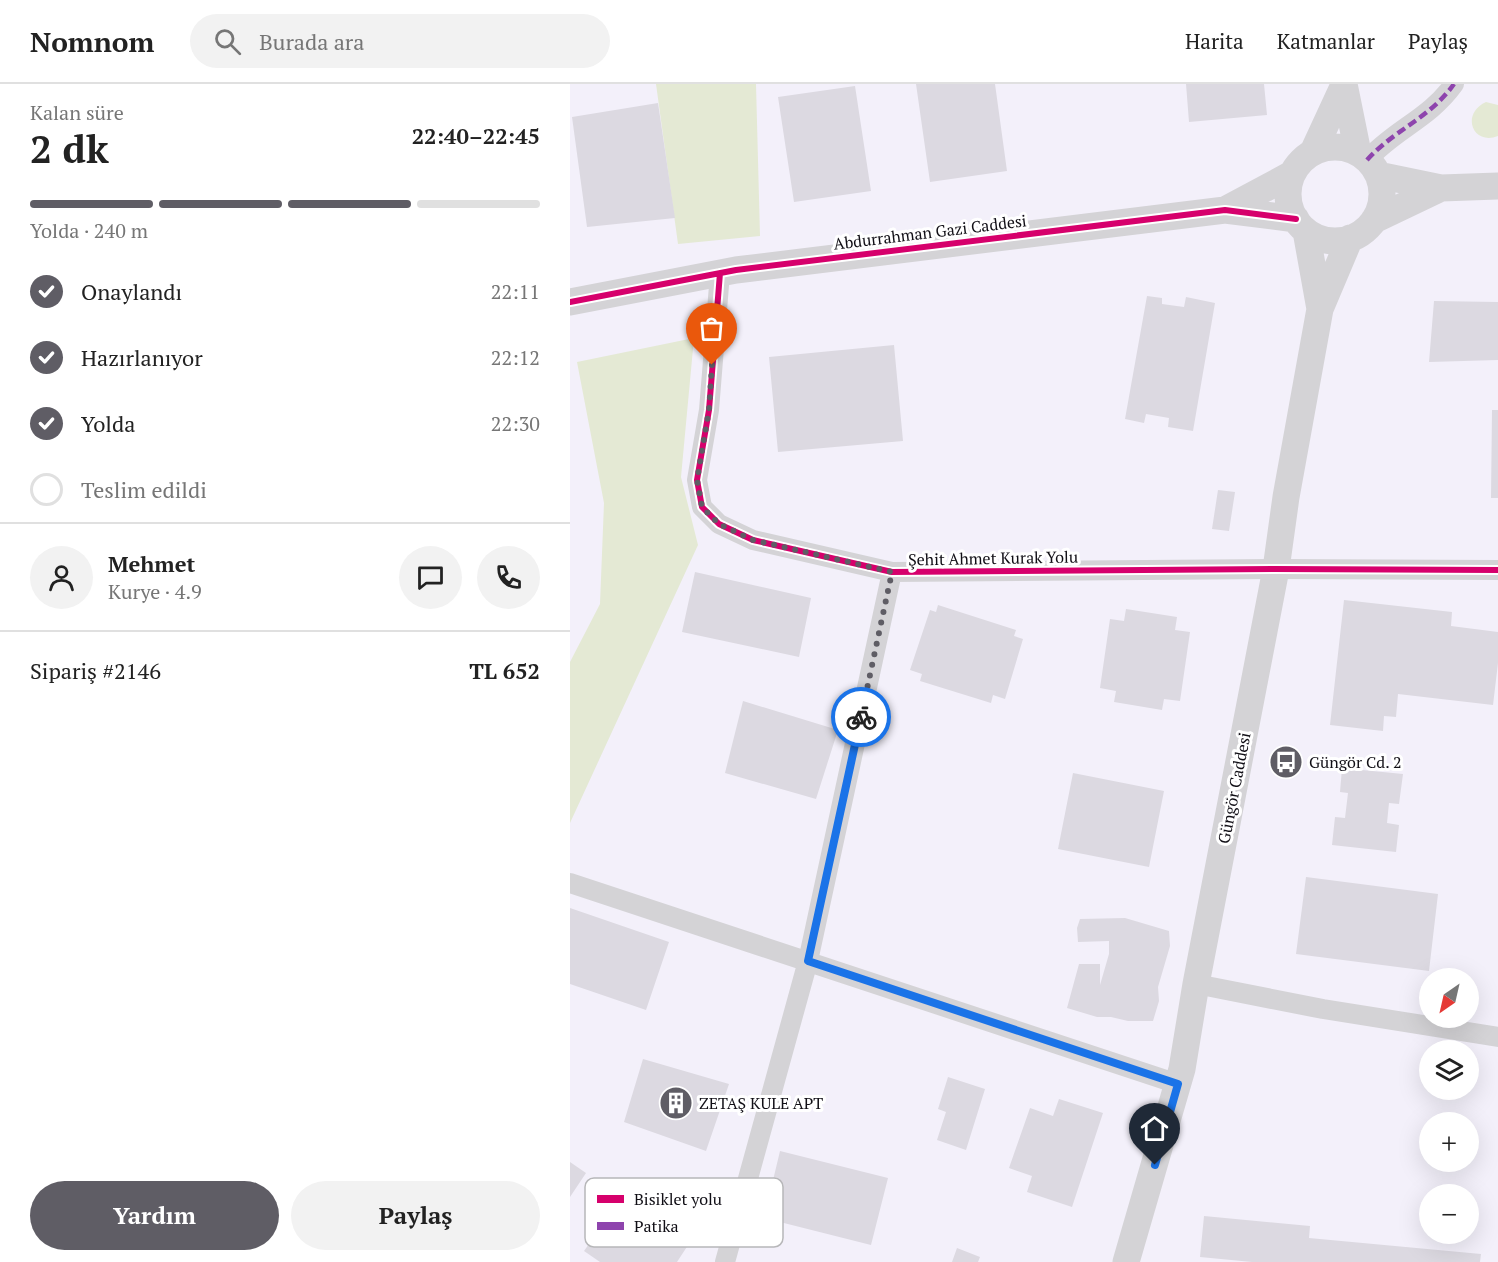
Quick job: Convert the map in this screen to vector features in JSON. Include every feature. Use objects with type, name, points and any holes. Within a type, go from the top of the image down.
[{"type":"main road","points":[[1343,86],[1368,162],[1382,190],[1381,206],[1374,220],[1364,231],[1350,238],[1335,241],[1320,238],[1301,225],[1290,205],[1288,189],[1292,174],[1301,162],[1313,152],[1328,147],[1343,147],[1368,162],[1441,188],[1498,186]]},
{"type":"main road","points":[[1313,152],[1343,86]]},
{"type":"main road","name":"Abdurrahman Gazi Caddesi","points":[[1225,210],[1292,174]]},
{"type":"main road","points":[[1374,220],[1441,188]]},
{"type":"main road","name":"Abdurrahman Gazi Caddesi","points":[[570,302],[720,273],[1225,210],[1301,225]]},
{"type":"main road","name":"Güngör Caddesi","points":[[1301,225],[1320,309]]},
{"type":"main road","name":"Güngör Caddesi","points":[[1126,1262],[1178,1084],[1276,569],[1286,497],[1320,309],[1350,238]]},
{"type":"street","points":[[1368,162],[1381,144],[1427,114],[1455,84]]},
{"type":"street","name":"Şehit Ahmet Kurak Yolu","points":[[720,273],[709,410],[697,480],[702,507],[719,524],[753,540],[892,572],[1498,570]]},
{"type":"street","points":[[748,1178],[808,961],[892,572]]},
{"type":"street","points":[[570,883],[1178,1084]]},
{"type":"street","points":[[1197,984],[1323,1009],[1498,1037]]},
{"type":"street","points":[[725,1262],[729,1247]]},
{"type":"green space","points":[[656,84],[756,84],[760,236],[678,244]]},
{"type":"green space","points":[[1486,102],[1498,105],[1498,136],[1489,138],[1476,133],[1472,121],[1473,114],[1478,107]]},
{"type":"green space","points":[[694,338],[681,477],[698,545],[570,823],[570,662],[600,604],[604,503],[577,362]]},
{"type":"building","points":[[916,84],[995,84],[1007,171],[930,182]]},
{"type":"building","points":[[1186,84],[1264,84],[1267,115],[1189,122]]},
{"type":"building","points":[[855,86],[871,191],[794,202],[778,97]]},
{"type":"building","points":[[658,103],[675,218],[587,227],[572,117]]},
{"type":"building","points":[[1147,296],[1162,298],[1162,304],[1184,307],[1186,297],[1215,303],[1193,431],[1168,427],[1169,418],[1146,414],[1144,423],[1125,419]]},
{"type":"building","points":[[1434,301],[1498,302],[1498,360],[1429,362]]},
{"type":"building","points":[[894,345],[903,441],[778,452],[769,357]]},
{"type":"building","points":[[1492,410],[1498,410],[1498,498],[1491,498]]},
{"type":"building","points":[[1218,490],[1235,492],[1229,531],[1212,529]]},
{"type":"building","points":[[695,572],[811,598],[799,657],[682,632]]},
{"type":"building","points":[[1344,600],[1452,612],[1451,626],[1498,632],[1498,663],[1493,705],[1398,694],[1396,717],[1384,716],[1383,731],[1330,725]]},
{"type":"building","points":[[938,605],[1016,630],[1014,636],[1023,639],[1005,699],[993,695],[991,703],[920,681],[922,674],[910,670],[930,610],[936,612]]},
{"type":"building","points":[[1126,609],[1177,617],[1175,630],[1190,632],[1180,701],[1164,699],[1162,710],[1114,702],[1116,691],[1100,688],[1110,619],[1124,621]]},
{"type":"building","points":[[743,701],[838,730],[816,799],[725,773]]},
{"type":"building","points":[[1342,768],[1403,774],[1399,804],[1389,803],[1387,823],[1399,825],[1396,852],[1332,845],[1335,817],[1345,818],[1348,793],[1340,792]]},
{"type":"building","points":[[1073,773],[1164,791],[1149,867],[1058,849]]},
{"type":"building","points":[[1306,877],[1438,894],[1429,968],[1419,970],[1296,954]]},
{"type":"building","points":[[570,908],[669,942],[646,1010],[570,984]]},
{"type":"building","points":[[1125,918],[1169,931],[1170,946],[1158,987],[1159,1001],[1153,1021],[1097,1017],[1067,1008],[1079,964],[1100,964],[1100,985],[1109,954],[1109,941],[1078,942],[1077,928],[1080,919]]},
{"type":"building","name":"ZETAŞ KULE APT","points":[[643,1059],[729,1084],[706,1151],[624,1122]]},
{"type":"building","points":[[948,1077],[985,1089],[966,1150],[937,1140],[946,1112],[938,1109]]},
{"type":"building","points":[[1059,1099],[1103,1113],[1072,1207],[1027,1192],[1032,1176],[1009,1168],[1030,1108],[1053,1116]]},
{"type":"building","points":[[780,1151],[888,1178],[871,1245],[783,1223],[783,1178],[774,1178]]},
{"type":"building","points":[[570,1162],[586,1173],[570,1197]]},
{"type":"building","points":[[1204,1216],[1310,1226],[1309,1238],[1481,1254],[1480,1262],[1252,1262],[1200,1257]]},
{"type":"building","points":[[587,1247],[687,1247],[677,1262],[600,1262],[584,1251]]},
{"type":"building","points":[[957,1248],[980,1257],[978,1262],[952,1262]]},
{"type":"marked path","points":[[1367,160],[1434,106],[1454,84]]},
{"type":"cycle path","points":[[570,302],[736,270],[1225,210],[1296,219]]},
{"type":"cycle path","points":[[720,273],[709,410],[697,480],[702,507],[719,524],[753,540],[892,572],[1498,570]]},
{"type":"way so far","points":[[712,365],[709,410],[697,480],[702,507],[719,524],[753,540],[892,572],[861,717]]},
{"type":"place","name":"Güngör Cd. 2","points":[[1286,762]]},
{"type":"place","name":"ZETAŞ KULE APT","points":[[676,1103]]},
{"type":"route","points":[[861,717],[808,961],[1178,1084],[1155,1165]]}]
